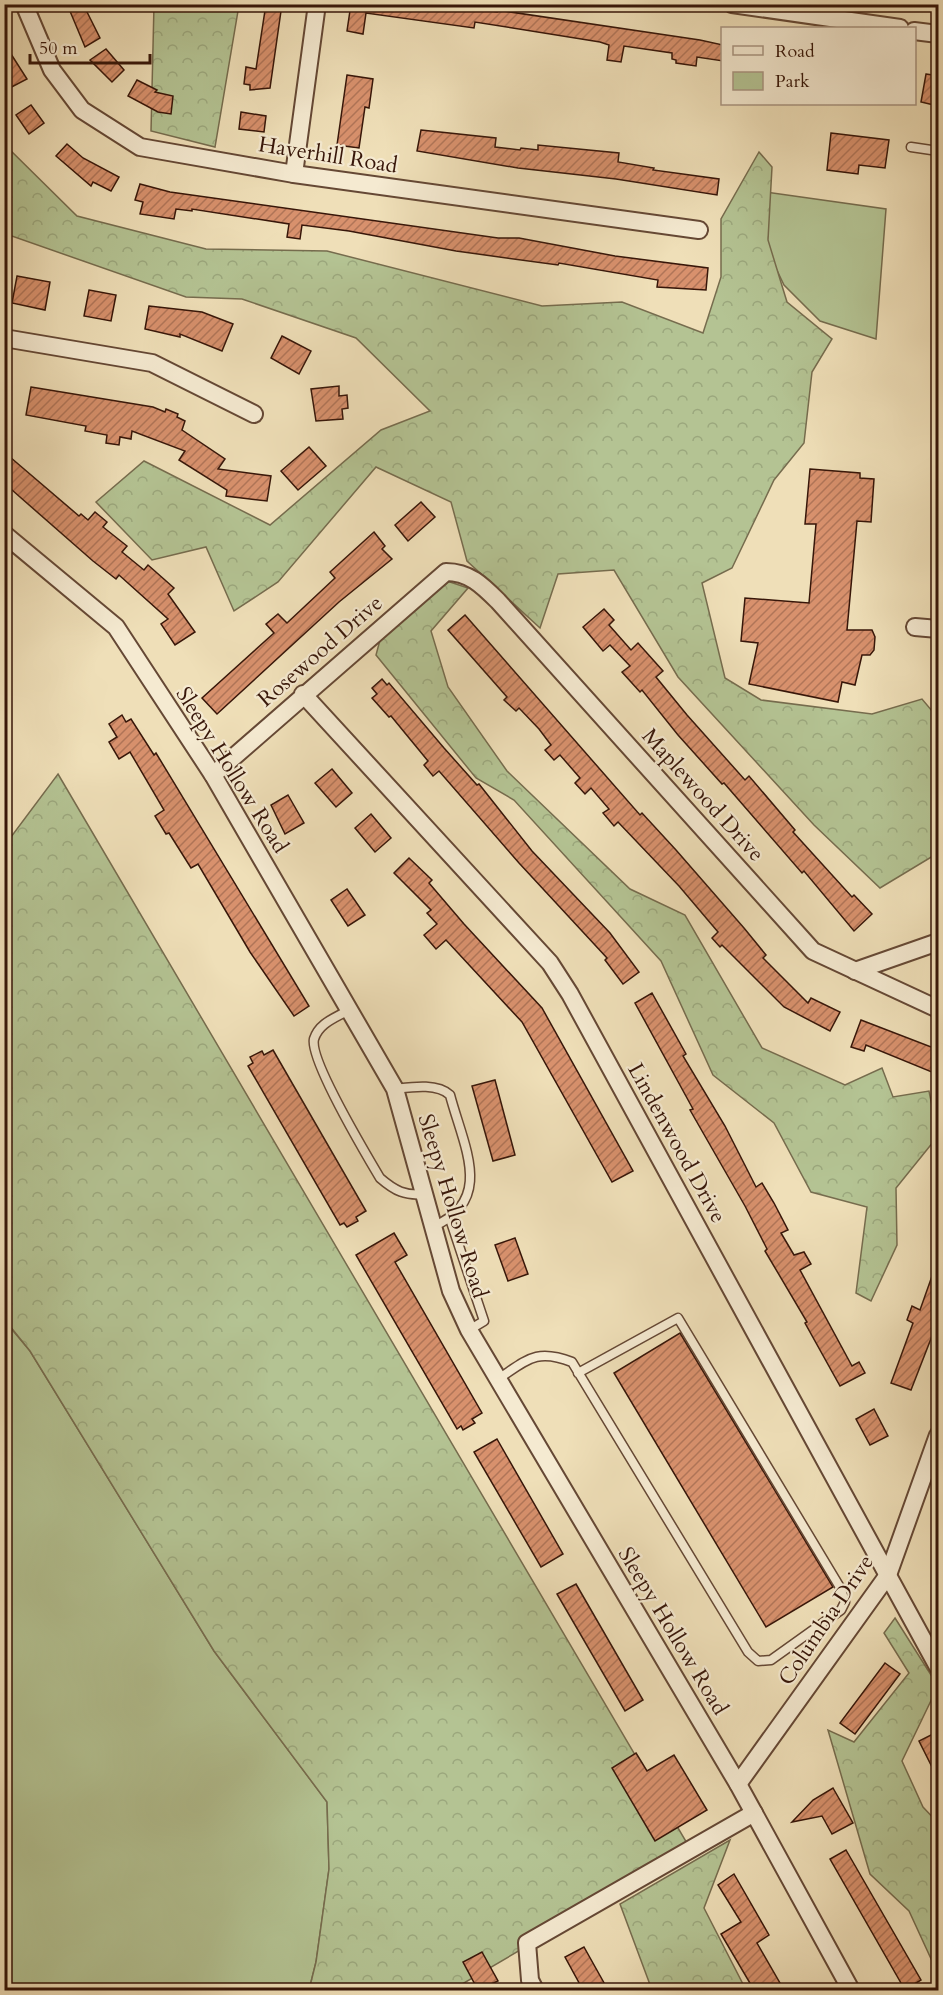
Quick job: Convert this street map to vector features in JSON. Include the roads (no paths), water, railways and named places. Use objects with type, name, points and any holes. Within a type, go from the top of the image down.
[{"type":"street","name":"Haverhill Road","points":[[24,4],[52,70],[81,110],[140,147],[294,174],[699,230]]},
{"type":"street","points":[[294,174],[317,4]]},
{"type":"street","points":[[732,4],[893,27]]},
{"type":"street","points":[[916,31],[939,34]]},
{"type":"street","points":[[4,338],[153,363],[254,414]]},
{"type":"street","name":"Sleepy Hollow Road","points":[[4,534],[116,627],[213,775],[395,1089],[451,1291],[469,1330],[738,1784],[851,1990]]},
{"type":"street","name":"Rosewood Drive","points":[[213,775],[303,694],[446,572],[461,572]]},
{"type":"street","name":"Maplewood Drive","points":[[461,572],[480,583],[498,601],[813,951],[939,1009]]},
{"type":"street","points":[[915,627],[939,629]]},
{"type":"street","name":"Lindenwood Drive","points":[[303,694],[550,963],[570,994],[939,1666]]},
{"type":"street","points":[[855,971],[939,942]]},
{"type":"street","name":"Columbia Drive","points":[[738,1784],[888,1575],[939,1435]]},
{"type":"street","points":[[535,1990],[530,1980],[528,1943],[754,1813]]},
{"type":"lane","points":[[911,147],[939,151]]},
{"type":"lane","points":[[349,1010],[320,1027],[313,1042],[318,1064],[380,1178],[395,1191],[410,1195],[425,1194]]},
{"type":"lane","points":[[395,1089],[415,1087],[444,1089],[450,1095],[469,1167],[471,1191],[463,1208],[450,1219],[434,1226]]},
{"type":"lane","points":[[450,1219],[484,1321],[469,1330]]},
{"type":"lane","points":[[498,1379],[534,1356],[554,1355],[572,1362],[578,1373],[748,1652],[758,1661],[771,1660],[841,1610],[845,1602],[841,1589],[678,1318],[578,1373]]},
{"type":"lane","points":[[841,1610],[854,1623]]}]
